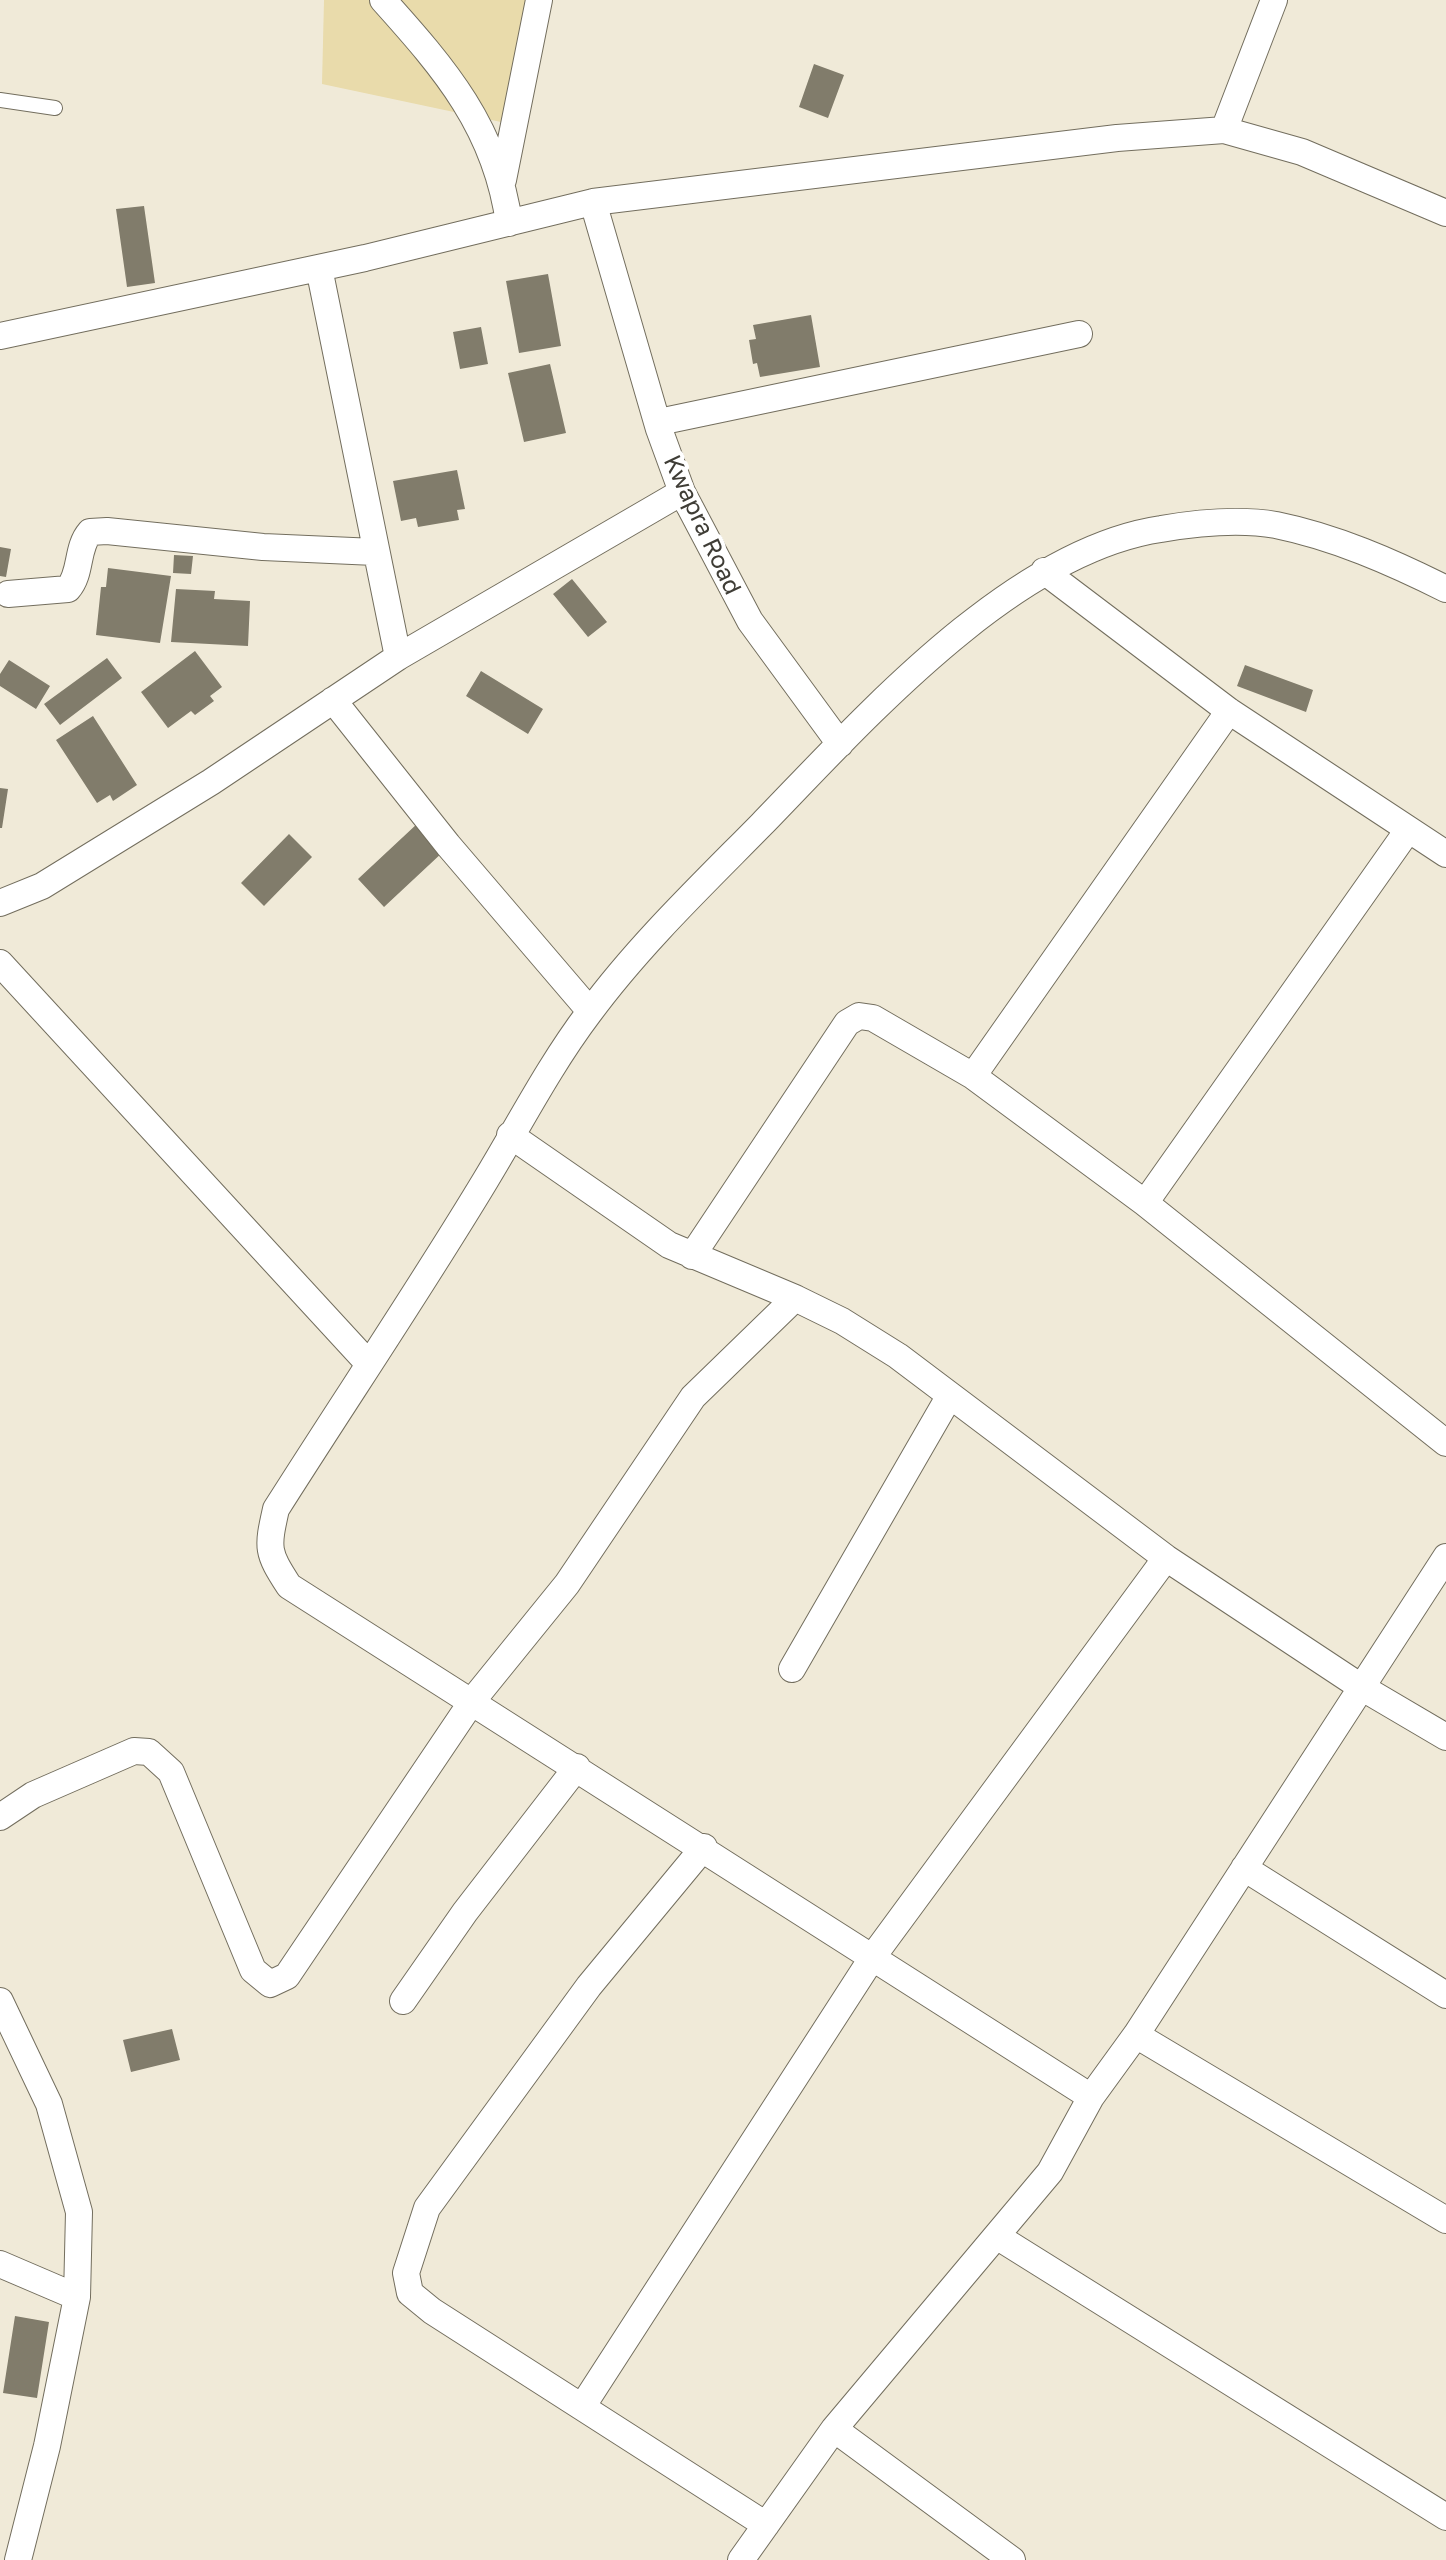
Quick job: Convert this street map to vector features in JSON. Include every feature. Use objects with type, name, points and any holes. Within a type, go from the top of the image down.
[{"type":"street","points":[[383,0],[442,65],[487,140],[503,180],[509,223]]},
{"type":"street","points":[[503,180],[539,0]]},
{"type":"street","points":[[1224,130],[1274,0]]},
{"type":"street","points":[[0,336],[319,268],[593,202],[1056,144],[1224,130],[1302,152],[1446,213]]},
{"type":"street","name":"Kwapra Road","points":[[593,202],[682,492],[750,621],[840,744]]},
{"type":"street","points":[[319,268],[398,657]]},
{"type":"street","points":[[659,422],[1079,334]]},
{"type":"street","points":[[0,903],[55,878],[211,782],[398,657],[682,492]]},
{"type":"street","points":[[1091,2097],[874,1955],[289,1586],[269,1555],[276,1509],[486,1180],[535,1091],[590,1011],[662,929],[840,744],[929,661],[1044,571],[1104,543],[1158,529],[1274,525],[1383,558],[1446,589]]},
{"type":"street","points":[[8,594],[68,589],[74,582],[84,539],[90,532],[263,547],[375,552]]},
{"type":"street","points":[[1044,571],[1229,711],[1446,854]]},
{"type":"street","points":[[333,700],[448,845],[590,1011]]},
{"type":"street","points":[[973,1076],[1229,711]]},
{"type":"street","points":[[1145,1203],[1408,830]]},
{"type":"street","points":[[0,963],[368,1363]]},
{"type":"street","points":[[692,1256],[847,1023],[859,1016],[873,1018],[973,1076],[1145,1203],[1446,1443]]},
{"type":"street","points":[[510,1135],[636,1225],[692,1256],[795,1298],[842,1321],[898,1356],[1166,1558],[1361,1687],[1446,1737]]},
{"type":"street","points":[[0,1817],[33,1795],[134,1751],[149,1752],[171,1772],[253,1970],[263,1981],[278,1983],[287,1976],[473,1700],[567,1584],[693,1397],[795,1298]]},
{"type":"street","points":[[792,1669],[949,1397]]},
{"type":"street","points":[[741,2560],[834,2429],[1050,2172],[1091,2097],[1136,2035],[1446,1557]]},
{"type":"street","points":[[582,2407],[874,1955],[1166,1558]]},
{"type":"street","points":[[403,2001],[465,1912],[577,1767]]},
{"type":"street","points":[[704,1847],[589,1986],[427,2208],[406,2273],[410,2293],[432,2311],[766,2525]]},
{"type":"street","points":[[1244,1868],[1446,1995]]},
{"type":"street","points":[[0,2001],[49,2104],[79,2212],[77,2297],[47,2446],[18,2560]]},
{"type":"street","points":[[1136,2035],[1446,2220]]},
{"type":"street","points":[[998,2237],[1446,2517]]},
{"type":"street","points":[[0,2264],[77,2297]]},
{"type":"street","points":[[834,2429],[1012,2560]]},
{"type":"lane","points":[[0,100],[55,108]]},
{"type":"shaded area","points":[[324,0],[530,0],[501,122],[322,84]]},
{"type":"building","points":[[814,64],[844,75],[828,118],[799,107]]},
{"type":"building","points":[[144,206],[155,283],[127,287],[116,209]]},
{"type":"building","points":[[548,274],[561,346],[519,353],[506,281]]},
{"type":"building","points":[[811,315],[820,367],[760,377],[757,363],[753,364],[749,340],[756,339],[753,325]]},
{"type":"building","points":[[481,327],[488,364],[460,369],[453,332]]},
{"type":"building","points":[[550,364],[566,433],[524,442],[508,373]]},
{"type":"building","points":[[457,470],[465,509],[457,510],[459,520],[418,527],[416,518],[401,521],[393,481]]},
{"type":"building","points":[[0,547],[11,549],[6,577],[0,576]]},
{"type":"building","points":[[174,555],[193,556],[191,574],[173,573]]},
{"type":"building","points":[[108,568],[171,576],[160,643],[96,635],[101,587],[106,587]]},
{"type":"building","points":[[572,579],[607,622],[588,637],[553,594]]},
{"type":"building","points":[[176,589],[215,591],[214,599],[250,601],[248,646],[171,642]]},
{"type":"building","points":[[195,651],[222,687],[210,696],[214,701],[195,715],[191,711],[168,728],[141,692]]},
{"type":"building","points":[[107,658],[122,678],[60,725],[44,704]]},
{"type":"building","points":[[9,660],[50,686],[36,709],[0,686],[0,674]]},
{"type":"building","points":[[1245,665],[1313,690],[1306,712],[1237,686]]},
{"type":"building","points":[[481,671],[543,709],[528,734],[466,696]]},
{"type":"building","points":[[93,716],[137,785],[113,801],[110,795],[97,803],[56,740]]},
{"type":"building","points":[[0,788],[8,789],[2,828],[0,828]]},
{"type":"building","points":[[418,823],[444,851],[384,907],[358,879]]},
{"type":"building","points":[[289,834],[312,857],[264,906],[241,883]]},
{"type":"building","points":[[172,2029],[180,2060],[131,2072],[123,2040]]},
{"type":"building","points":[[15,2316],[49,2322],[37,2398],[3,2393]]}]
